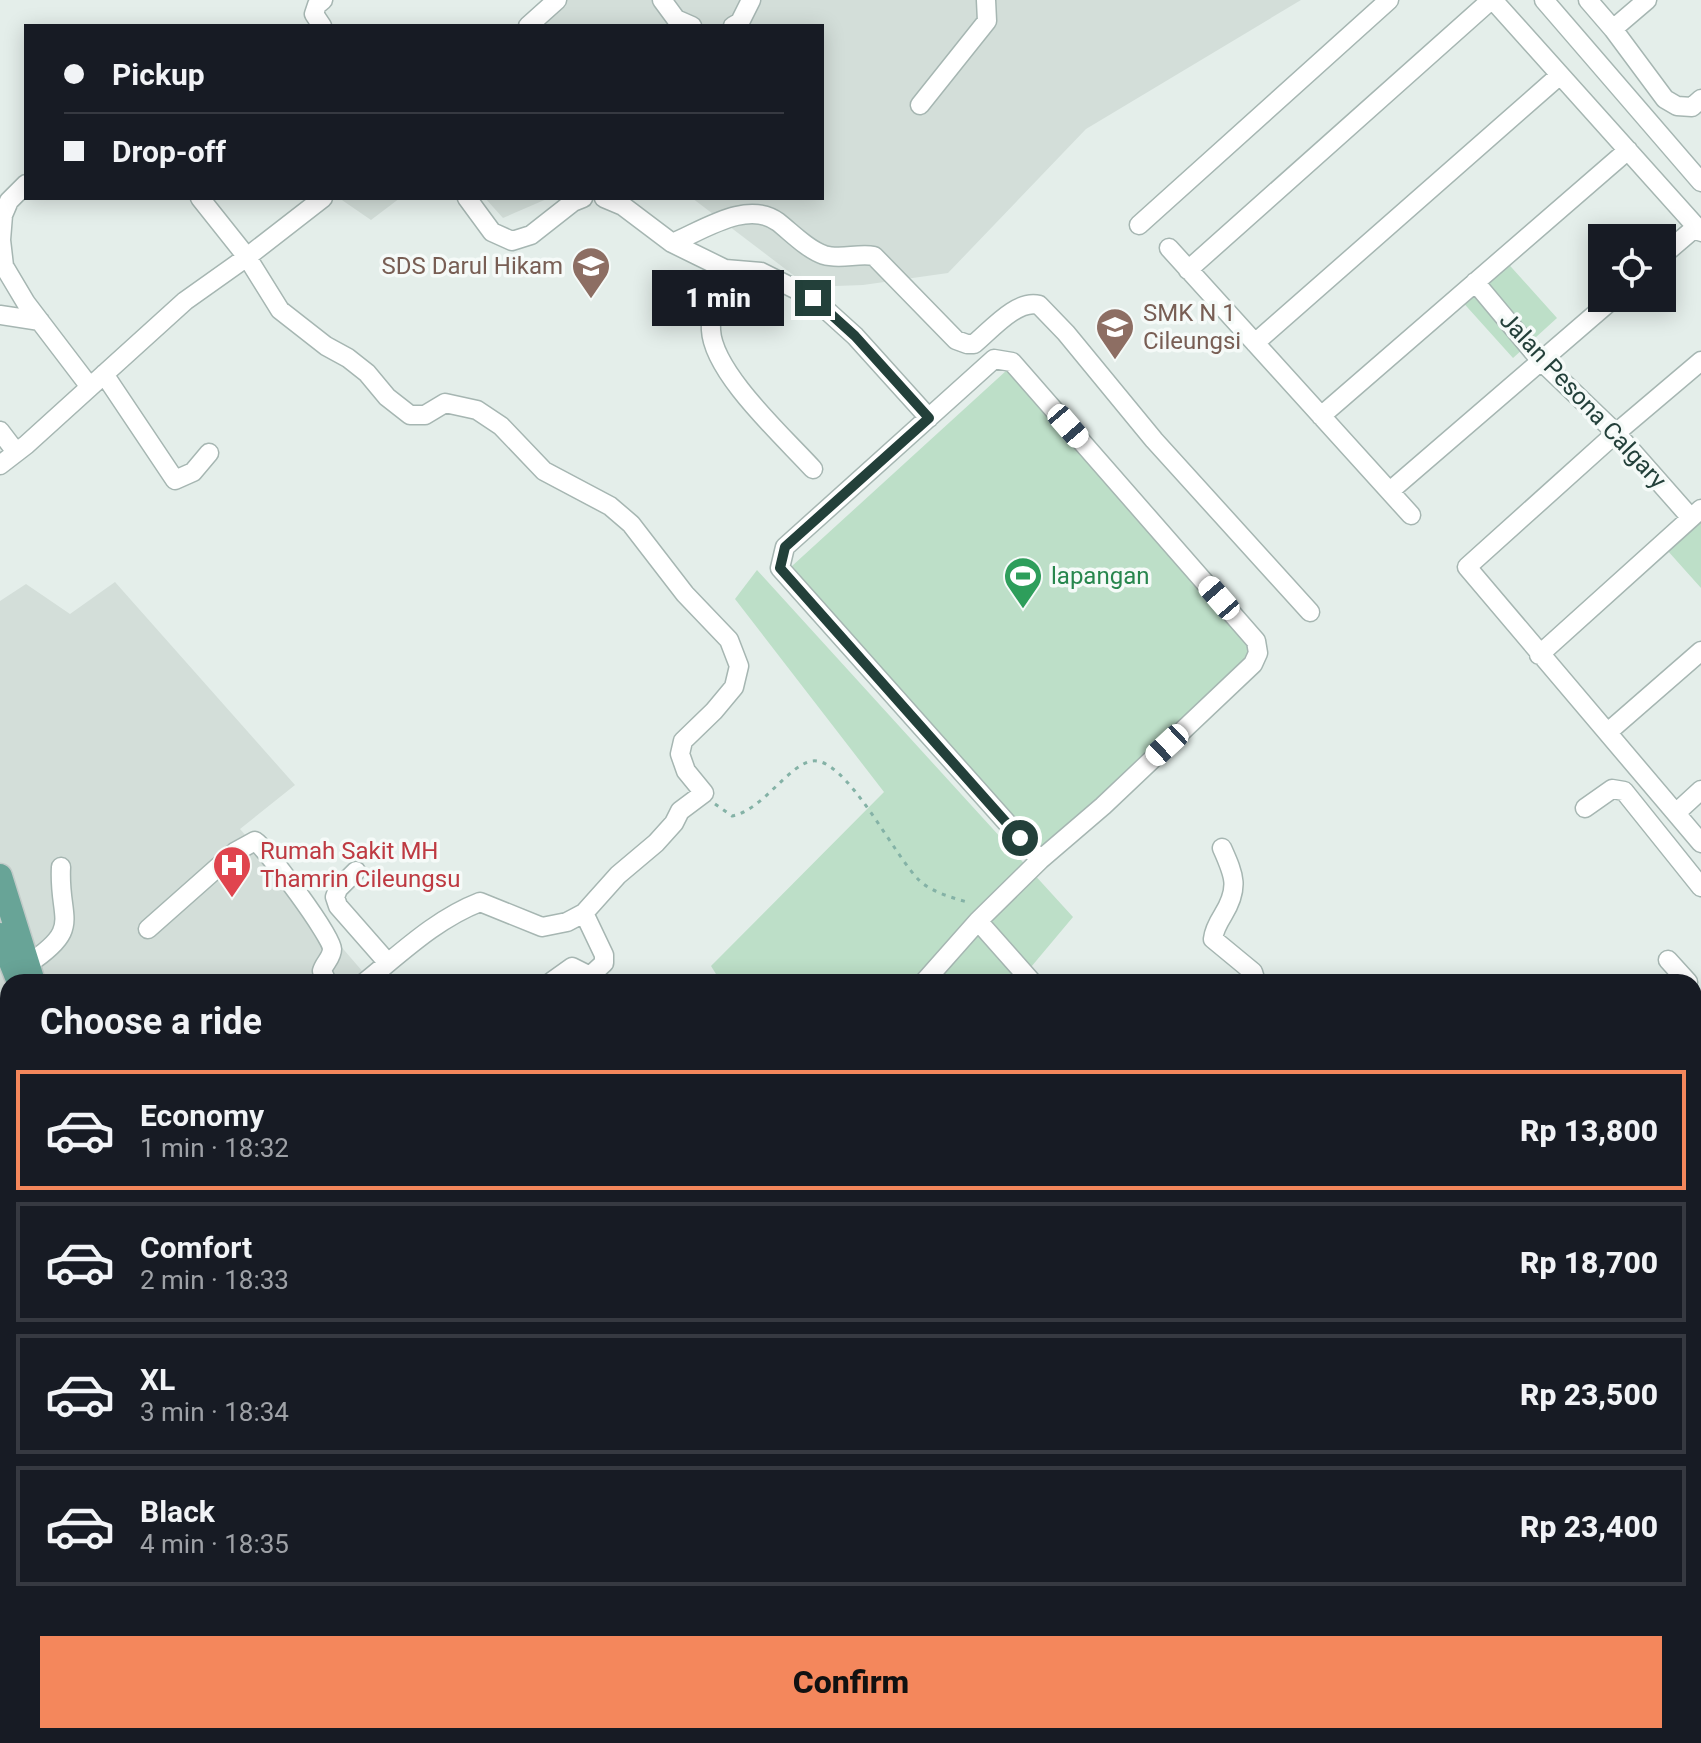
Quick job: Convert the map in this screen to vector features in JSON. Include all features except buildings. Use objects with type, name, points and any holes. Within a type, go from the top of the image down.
[{"type":"main road","points":[[0,876],[15,963]]},
{"type":"street","points":[[321,24],[314,14],[323,0]]},
{"type":"street","points":[[530,24],[557,0]]},
{"type":"street","points":[[662,0],[676,19],[687,24]]},
{"type":"street","points":[[736,24],[751,0]]},
{"type":"street","points":[[920,105],[987,21],[986,0]]},
{"type":"street","points":[[1139,225],[1389,0]]},
{"type":"street","points":[[1188,270],[1492,0],[1699,230],[1676,246]]},
{"type":"street","points":[[1544,0],[1699,175]]},
{"type":"street","points":[[1588,0],[1665,99],[1677,106],[1692,107],[1701,99]]},
{"type":"street","points":[[1613,29],[1647,0]]},
{"type":"street","points":[[1255,343],[1560,75]]},
{"type":"street","points":[[1321,416],[1628,150]]},
{"type":"street","points":[[24,186],[9,201],[3,215],[1,240],[4,266],[40,321],[90,387]]},
{"type":"street","points":[[202,200],[247,257],[280,310],[367,373],[387,397],[405,412],[414,417],[425,415],[445,403],[477,410],[501,426],[544,471],[610,506],[631,524],[685,594],[729,640],[739,666],[734,687],[683,741],[680,754],[686,771],[704,793],[680,811],[656,843],[618,875],[584,913],[567,922],[542,927],[480,902],[456,911],[375,974]]},
{"type":"street","points":[[0,465],[185,301],[320,200]]},
{"type":"street","points":[[468,200],[492,232],[512,241],[531,235],[578,200]]},
{"type":"street","points":[[609,200],[623,206],[672,243],[725,269],[761,272],[813,298],[855,336],[929,418]]},
{"type":"street","points":[[672,243],[743,213],[760,214],[773,219],[826,256],[874,256],[956,340],[967,344],[974,344],[1020,306],[1039,305],[1154,440],[1310,612]]},
{"type":"street","points":[[1169,248],[1411,515]]},
{"type":"street","points":[[725,269],[712,307],[710,333],[730,379],[813,469]]},
{"type":"street","name":"Jalan Pesona Calgary","points":[[1475,282],[1541,361],[1696,514]]},
{"type":"street","points":[[1390,491],[1598,312]]},
{"type":"street","points":[[0,315],[40,321]]},
{"type":"street","points":[[931,974],[1040,860],[1103,806],[1253,664],[1258,653],[1256,641],[1012,362],[994,359],[785,547],[780,568],[1040,860]]},
{"type":"street","points":[[1701,361],[1467,567],[1701,843]]},
{"type":"street","points":[[104,374],[175,480],[193,472],[209,453]]},
{"type":"street","points":[[0,431],[16,452]]},
{"type":"street","points":[[1539,655],[1696,514]]},
{"type":"street","points":[[1608,732],[1701,651]]},
{"type":"street","points":[[1585,808],[1612,789],[1624,791],[1701,887]]},
{"type":"street","points":[[1677,812],[1701,790]]},
{"type":"street","points":[[148,929],[235,852],[255,841],[329,937],[331,954],[323,974]]},
{"type":"street","points":[[1222,848],[1235,885],[1230,904],[1214,930],[1213,939],[1254,974]]},
{"type":"street","points":[[15,963],[53,947],[66,927],[61,867]]},
{"type":"street","points":[[356,871],[338,889],[335,897],[338,906],[388,963]]},
{"type":"street","points":[[584,913],[604,955],[604,963],[592,974]]},
{"type":"street","points":[[984,916],[1026,974]]},
{"type":"street","points":[[1668,960],[1681,974]]},
{"type":"street","points":[[562,974],[572,967],[586,974]]},
{"type":"path","points":[[704,793],[732,816],[745,813],[804,764],[821,761],[833,767],[853,790],[922,884],[984,916]]},
{"type":"shaded area","points":[[549,0],[1301,0],[1086,129],[948,273],[863,285],[809,287],[695,200],[824,200],[824,24],[522,24]]},
{"type":"shaded area","points":[[342,200],[397,200],[371,220]]},
{"type":"shaded area","points":[[487,200],[544,200],[503,218]]},
{"type":"shaded area","points":[[115,582],[295,785],[240,829],[362,974],[0,974],[0,601],[26,584],[70,614]]},
{"type":"green space","points":[[1503,258],[1557,318],[1513,358],[1459,298]]},
{"type":"green space","name":"lapangan","points":[[1007,370],[1255,654],[1041,852],[792,566]]},
{"type":"green space","points":[[1701,520],[1701,588],[1667,550]]},
{"type":"green space","points":[[757,570],[1073,917],[1026,974],[716,974],[711,966],[884,792],[735,599]]},
{"type":"place","name":"SDS Darul Hikam","points":[[591,300]]},
{"type":"place","name":"SMK N 1 Cileungsi","points":[[1115,361]]},
{"type":"place","name":"lapangan","points":[[1023,610]]},
{"type":"place","name":"Rumah Sakit MH Thamrin Cileungsu","points":[[232,899]]},
{"type":"route","points":[[813,298],[855,336],[929,418],[785,547],[780,568],[1020,838]]}]
